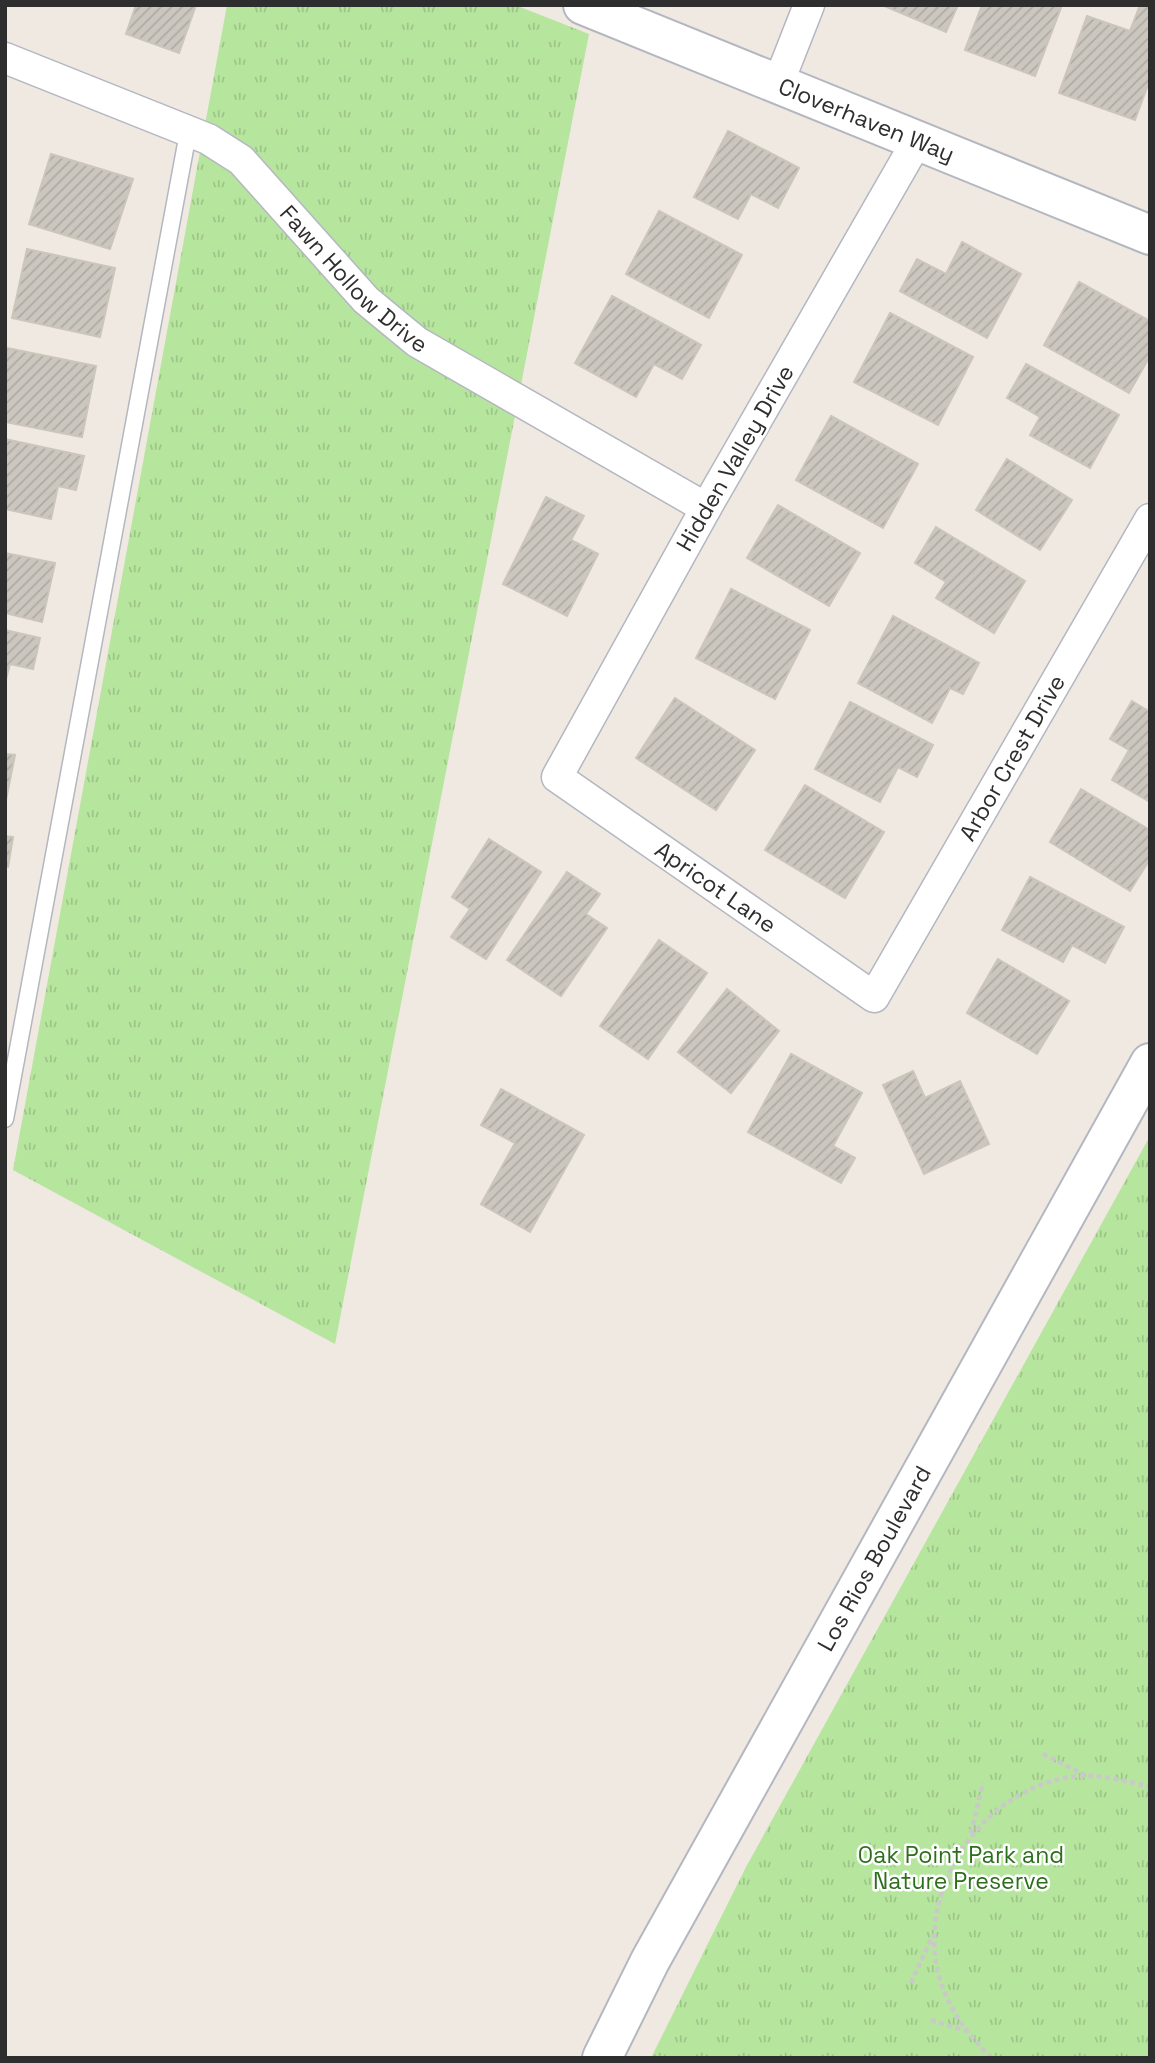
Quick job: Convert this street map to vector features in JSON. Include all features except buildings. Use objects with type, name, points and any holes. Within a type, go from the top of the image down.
[{"type":"street","name":"Cloverhaven Way","points":[[583,5],[1150,235]]},
{"type":"street","points":[[778,84],[810,5]]},
{"type":"street","name":"Fawn Hollow Drive","points":[[6,62],[208,139],[240,160],[366,300],[417,342],[706,508]]},
{"type":"street","name":"Hidden Valley Drive","points":[[557,777],[706,508],[917,141]]},
{"type":"street","name":"Arbor Crest Drive","points":[[874,997],[1150,519]]},
{"type":"street","name":"Apricot Lane","points":[[557,777],[874,997]]},
{"type":"street","name":"Los Rios Boulevard","points":[[602,2058],[650,1961],[1150,1063]]},
{"type":"lane","points":[[5,1119],[188,133]]},
{"type":"path","points":[[1043,1754],[1086,1776]]},
{"type":"path","points":[[911,1983],[933,1934],[943,1888],[956,1860],[985,1819],[1019,1796],[1064,1778],[1108,1776],[1150,1787]]},
{"type":"path","points":[[970,1838],[983,1783]]},
{"type":"path","points":[[933,1934],[936,1964],[957,2019],[991,2058]]},
{"type":"path","points":[[931,2020],[967,2031]]},
{"type":"green space","points":[[227,5],[515,5],[589,34],[335,1344],[13,1170]]},
{"type":"green space","name":"Oak Point Park and Nature Preserve","points":[[1150,1136],[1150,2058],[651,2058],[746,1867]]}]
